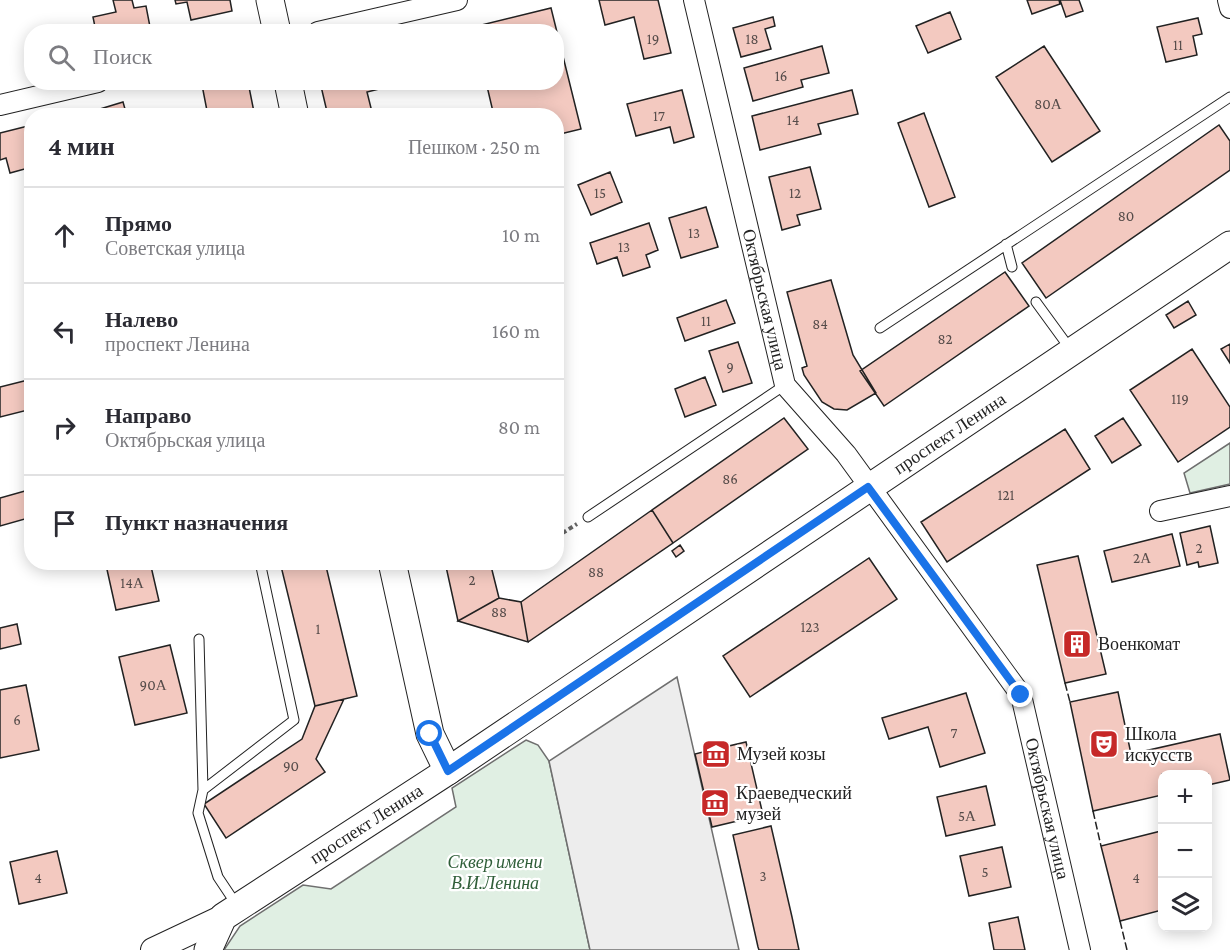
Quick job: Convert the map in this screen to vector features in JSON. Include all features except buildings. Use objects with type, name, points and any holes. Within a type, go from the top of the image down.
[{"type":"main road","points":[[270,0],[275,24]]},
{"type":"main road","points":[[290,90],[293,108]]},
{"type":"main road","name":"проспект Ленина","points":[[231,912],[448,771],[1230,245]]},
{"type":"main road","points":[[394,570],[430,734],[448,771]]},
{"type":"main road","points":[[208,950],[231,912]]},
{"type":"street","points":[[353,24],[457,0]]},
{"type":"street","name":"Октябрьская улица","points":[[694,0],[785,385],[846,454],[1021,695],[1080,950]]},
{"type":"street","points":[[1228,0],[1230,8]]},
{"type":"street","points":[[0,105],[64,90]]},
{"type":"street","points":[[1160,511],[1230,496]]},
{"type":"street","name":"проспект Ленина","points":[[153,950],[231,912]]},
{"type":"lane","points":[[880,328],[1230,97]]},
{"type":"lane","points":[[1006,244],[1012,267]]},
{"type":"lane","points":[[1036,302],[1072,352]]},
{"type":"lane","points":[[588,517],[785,385]]},
{"type":"lane","points":[[203,790],[294,720],[262,570]]},
{"type":"lane","points":[[199,639],[203,790],[198,813],[231,912]]},
{"type":"path","points":[[564,532],[588,517]]},
{"type":"green space","points":[[1230,443],[1230,484],[1190,493],[1184,473]]},
{"type":"green space","name":"Сквер имени В.И.Ленина","points":[[526,740],[538,745],[549,761],[590,950],[224,950],[240,926],[303,885],[331,889],[456,807],[452,788]]},
{"type":"shaded area","points":[[677,677],[739,950],[590,950],[549,761]]},
{"type":"fence","points":[[1065,683],[1070,702]]},
{"type":"fence","points":[[1093,811],[1101,846]]},
{"type":"fence","points":[[1120,921],[1127,950]]},
{"type":"place","name":"Военкомат","points":[[1077,644]]},
{"type":"place","name":"Школа искусств","points":[[1104,744]]},
{"type":"place","name":"Музей козы","points":[[716,754]]},
{"type":"place","name":"Краеведческий музей","points":[[715,803]]},
{"type":"route","points":[[430,734],[448,771],[868,487],[1021,695]]}]
